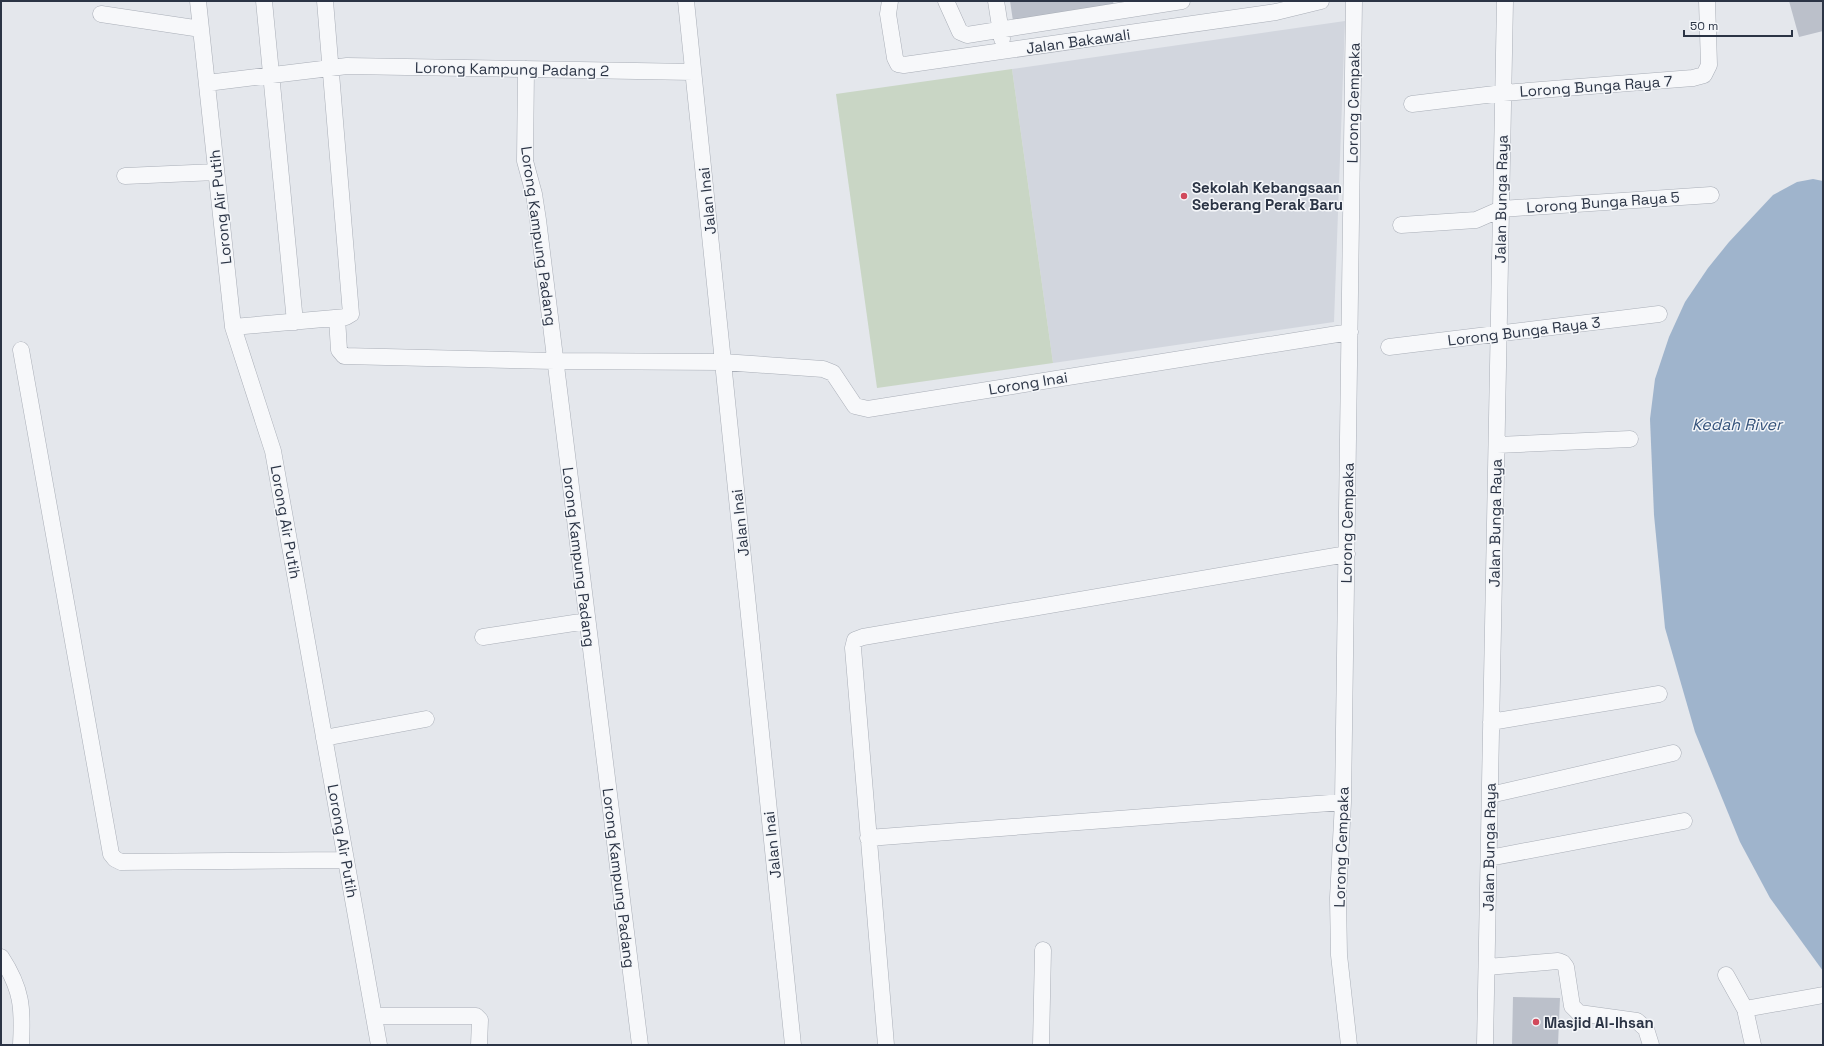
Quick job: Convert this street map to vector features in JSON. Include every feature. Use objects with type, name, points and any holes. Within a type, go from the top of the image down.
[{"type":"street","name":"Lorong Air Putih","points":[[198,1],[233,327],[273,451],[379,1045]]},
{"type":"street","points":[[264,1],[295,322]]},
{"type":"street","points":[[233,327],[348,317],[351,312],[325,1]]},
{"type":"street","name":"Jalan Inai","points":[[686,1],[793,1045]]},
{"type":"street","name":"Jalan Bakawali","points":[[890,1],[888,14],[895,58],[900,65],[1139,32],[1275,7],[1321,1]]},
{"type":"street","points":[[946,1],[962,35],[1000,30],[1134,5],[1182,1]]},
{"type":"street","points":[[996,1],[1004,51]]},
{"type":"street","name":"Lorong Cempaka","points":[[1349,1045],[1339,948],[1338,898],[1343,802],[1354,1]]},
{"type":"street","name":"Jalan Bunga Raya","points":[[1485,1045],[1505,1]]},
{"type":"street","name":"Lorong Bunga Raya 7","points":[[1412,104],[1504,93],[1685,79],[1704,75],[1709,65],[1707,1]]},
{"type":"street","points":[[1134,5],[1139,32]]},
{"type":"street","points":[[101,14],[201,29]]},
{"type":"street","name":"Lorong Kampung Padang 2","points":[[206,83],[347,66],[693,72]]},
{"type":"street","name":"Lorong Kampung Padang","points":[[526,69],[525,161],[536,204],[640,1045]]},
{"type":"street","points":[[124,176],[216,172]]},
{"type":"street","name":"Lorong Bunga Raya 5","points":[[1401,225],[1476,220],[1501,209],[1711,195]]},
{"type":"street","name":"Lorong Bunga Raya 3","points":[[1389,347],[1659,314]]},
{"type":"street","name":"Lorong Inai","points":[[337,318],[339,350],[344,356],[555,362],[723,362],[828,370],[837,377],[851,402],[855,406],[868,409],[1350,332]]},
{"type":"street","points":[[21,350],[110,854],[121,862],[346,860]]},
{"type":"street","points":[[1497,445],[1630,440]]},
{"type":"street","points":[[886,1045],[852,648],[855,640],[859,638],[1347,554]]},
{"type":"street","points":[[482,637],[588,621]]},
{"type":"street","points":[[1492,722],[1659,694]]},
{"type":"street","points":[[324,738],[426,719]]},
{"type":"street","points":[[1490,795],[1673,753]]},
{"type":"street","points":[[868,838],[1343,802]]},
{"type":"street","points":[[1489,858],[1684,820]]},
{"type":"street","points":[[1041,1045],[1043,950]]},
{"type":"street","points":[[1,957],[14,978],[19,993],[22,1014],[21,1045]]},
{"type":"street","points":[[1487,967],[1558,961],[1563,963],[1566,967],[1572,1006],[1578,1013],[1636,1021],[1646,1028],[1651,1045]]},
{"type":"street","points":[[1726,975],[1745,1010],[1753,1045]]},
{"type":"street","points":[[1745,1010],[1823,995]]},
{"type":"street","points":[[374,1016],[476,1016],[480,1020],[479,1045]]},
{"type":"shaded area","name":"Sekolah Kebangsaan Seberang Perak Baru","points":[[1345,21],[1334,322],[1053,363],[1012,69]]},
{"type":"green space","points":[[1012,69],[1053,363],[877,388],[836,94]]},
{"type":"water","name":"Kedah River","points":[[1813,179],[1823,181],[1823,971],[1770,898],[1740,842],[1695,732],[1665,628],[1654,515],[1650,419],[1655,379],[1669,337],[1685,302],[1708,268],[1729,242],[1773,195],[1797,182]]},
{"type":"building","points":[[1010,1],[1113,1],[1114,7],[1013,21]]},
{"type":"building","points":[[1789,1],[1823,1],[1823,31],[1799,37]]},
{"type":"building","name":"Masjid Al-Ihsan","points":[[1513,997],[1560,998],[1558,1045],[1512,1045]]},
{"type":"place","name":"Sekolah Kebangsaan Seberang Perak Baru","points":[[1184,196]]},
{"type":"place","name":"Masjid Al-Ihsan","points":[[1536,1022]]}]
